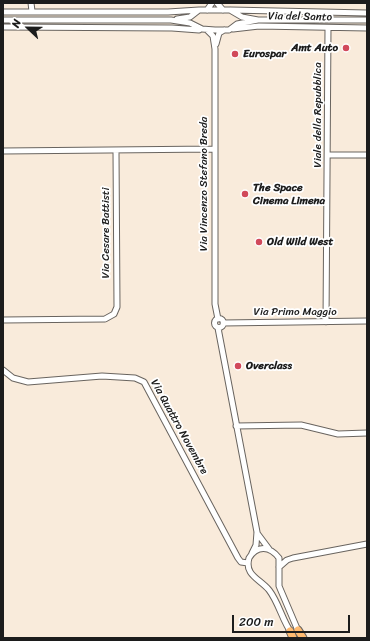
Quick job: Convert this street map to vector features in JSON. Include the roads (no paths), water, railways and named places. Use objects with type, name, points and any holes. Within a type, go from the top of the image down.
[{"type":"street","points":[[3,12],[32,11],[32,3]]},
{"type":"street","points":[[207,10],[212,3]]},
{"type":"street","points":[[217,3],[223,10]]},
{"type":"street","points":[[171,20],[194,15],[199,10]]},
{"type":"street","name":"Via del Santo","points":[[32,11],[230,10],[367,13]]},
{"type":"street","name":"Via del Santo","points":[[230,10],[238,16],[258,20]]},
{"type":"street","points":[[315,12],[315,20]]},
{"type":"street","points":[[194,15],[194,25]]},
{"type":"street","points":[[232,29],[237,24],[238,16]]},
{"type":"street","points":[[3,20],[171,20],[185,22],[205,30]]},
{"type":"street","points":[[3,27],[48,27],[48,20]]},
{"type":"street","points":[[258,20],[367,20]]},
{"type":"street","name":"Via del Santo","points":[[237,24],[258,20]]},
{"type":"street","name":"Via del Santo","points":[[48,27],[172,28],[205,30],[224,30],[259,26],[367,28]]},
{"type":"street","name":"Viale della Repubblica","points":[[326,322],[328,28]]},
{"type":"street","name":"Via Vincenzo Stefano Breda","points":[[205,30],[213,36],[215,49],[215,304],[218,319],[215,324],[218,328],[257,532],[256,545],[248,563]]},
{"type":"street","name":"Via Vincenzo Stefano Breda","points":[[215,49],[218,36],[224,30]]},
{"type":"street","points":[[3,151],[214,149]]},
{"type":"street","name":"Via Cesare Battisti","points":[[3,320],[105,319],[114,314],[117,307],[116,151]]},
{"type":"street","points":[[328,155],[367,155]]},
{"type":"street","points":[[218,319],[223,323],[222,326],[218,328]]},
{"type":"street","name":"Via Primo Maggio","points":[[223,323],[367,321]]},
{"type":"street","name":"Via Quattro Novembre","points":[[3,370],[13,378],[28,382],[102,376],[135,378],[144,382],[238,558],[241,562],[248,563]]},
{"type":"street","points":[[236,426],[301,425],[338,434],[367,433]]},
{"type":"street","name":"Via Vincenzo Stefano Breda","points":[[257,532],[269,549],[277,555]]},
{"type":"street","points":[[279,568],[287,560],[293,558],[367,544]]},
{"type":"street","points":[[252,553],[263,548],[269,549]]},
{"type":"street","points":[[277,555],[293,558]]},
{"type":"street","points":[[277,555],[279,558],[279,586],[300,636]]},
{"type":"street","points":[[248,563],[249,570],[254,577],[265,585],[276,599],[292,636]]},
{"type":"place","name":"Amt Auto","points":[[346,48]]},
{"type":"place","name":"Eurospar","points":[[235,54]]},
{"type":"place","name":"The Space Cinema Limena","points":[[245,194]]},
{"type":"place","name":"Old Wild West","points":[[259,242]]},
{"type":"place","name":"Overclass","points":[[238,366]]}]
